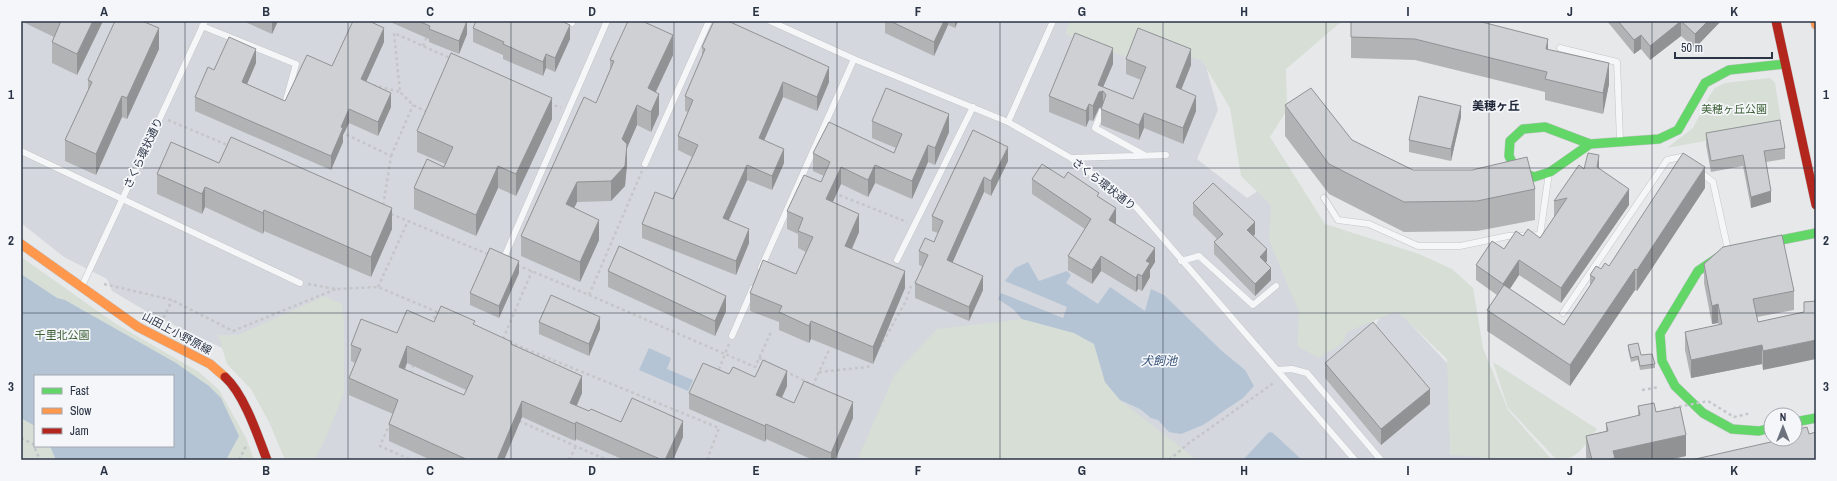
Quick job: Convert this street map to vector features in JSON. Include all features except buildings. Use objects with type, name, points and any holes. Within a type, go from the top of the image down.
[{"type":"street","points":[[1776,21],[1816,205]]},
{"type":"street","points":[[1814,21],[1816,26]]},
{"type":"street","points":[[1590,144],[1550,172],[1534,177],[1516,170],[1509,156],[1510,141],[1523,129],[1545,127],[1590,144],[1659,139],[1678,130],[1705,83],[1729,70],[1786,64]]},
{"type":"street","points":[[1750,246],[1816,233]]},
{"type":"street","name":"山田上小野原線","points":[[21,244],[138,327],[210,364],[229,381],[254,426],[267,460]]},
{"type":"street","points":[[1732,249],[1698,271],[1660,334],[1662,361],[1675,386],[1703,414],[1732,429],[1763,430]]},
{"type":"street","points":[[1803,420],[1816,418]]},
{"type":"lane","points":[[503,260],[607,21]]},
{"type":"lane","points":[[646,164],[709,21]]},
{"type":"lane","name":"さくら環状通り","points":[[770,21],[854,59],[1008,122],[1071,158],[1136,207],[1181,261],[1355,460]]},
{"type":"lane","points":[[1008,122],[1053,21]]},
{"type":"lane","points":[[204,23],[296,64],[285,104]]},
{"type":"lane","name":"さくら環状通り","points":[[82,286],[204,23]]},
{"type":"lane","points":[[1560,48],[1617,62],[1620,142]]},
{"type":"lane","points":[[760,272],[854,59]]},
{"type":"lane","points":[[897,260],[913,224],[973,107]]},
{"type":"lane","points":[[1102,112],[1095,128],[1145,155]]},
{"type":"lane","points":[[21,151],[300,283]]},
{"type":"lane","points":[[1071,158],[1166,155]]},
{"type":"lane","points":[[1563,313],[1667,160],[1680,158],[1713,182],[1732,249]]},
{"type":"lane","points":[[1324,198],[1338,220],[1369,224],[1418,246],[1460,246],[1508,236],[1540,235],[1550,172]]},
{"type":"lane","points":[[1181,261],[1199,256],[1253,305],[1276,286]]},
{"type":"lane","points":[[732,336],[756,279]]},
{"type":"lane","points":[[1277,370],[1292,369],[1307,374],[1381,460]]},
{"type":"path","points":[[423,46],[431,27]]},
{"type":"path","points":[[400,92],[394,33],[459,62]]},
{"type":"path","points":[[370,84],[400,92],[413,105],[428,112]]},
{"type":"path","points":[[545,101],[567,111]]},
{"type":"path","points":[[383,211],[391,156],[413,105]]},
{"type":"path","points":[[160,116],[233,147]]},
{"type":"path","points":[[334,128],[391,156]]},
{"type":"path","points":[[589,295],[646,164]]},
{"type":"path","points":[[828,190],[913,224]]},
{"type":"path","points":[[389,213],[532,271],[755,367],[771,332]]},
{"type":"path","points":[[378,287],[408,221]]},
{"type":"path","points":[[503,339],[532,271]]},
{"type":"path","points":[[300,283],[336,289],[378,287],[444,315]]},
{"type":"path","points":[[104,284],[172,300],[233,331],[336,289]]},
{"type":"path","points":[[876,354],[906,301],[911,286]]},
{"type":"path","points":[[160,325],[172,300]]},
{"type":"path","points":[[431,325],[437,312]]},
{"type":"path","points":[[495,336],[719,428],[707,460]]},
{"type":"path","points":[[830,348],[819,372],[813,385],[830,348]]},
{"type":"path","points":[[716,376],[725,354]]},
{"type":"path","points":[[759,358],[772,365]]},
{"type":"path","points":[[408,380],[416,359]]},
{"type":"path","points":[[819,372],[868,367],[872,360]]},
{"type":"path","points":[[779,368],[813,385]]},
{"type":"path","points":[[411,372],[418,375]]},
{"type":"path","points":[[1169,460],[1189,443],[1282,376]]},
{"type":"path","points":[[1642,390],[1661,386]]},
{"type":"path","points":[[1673,408],[1708,401],[1734,417],[1751,413]]},
{"type":"path","points":[[698,420],[701,412]]},
{"type":"path","points":[[392,416],[380,446],[411,460]]},
{"type":"path","points":[[518,420],[607,460]]},
{"type":"path","points":[[21,438],[33,444],[34,446]]},
{"type":"path","points":[[239,460],[250,440]]},
{"type":"path","points":[[569,460],[576,446]]},
{"type":"path","points":[[34,447],[40,460]]},
{"type":"shaded area","points":[[21,21],[1169,21],[1216,42],[1207,70],[1218,110],[1197,159],[1247,198],[1258,191],[1271,205],[1301,266],[1375,326],[1389,301],[1459,376],[1489,460],[294,460],[237,355],[151,314],[112,291],[107,279],[64,257],[21,223]]},
{"type":"green space","points":[[1070,21],[1342,21],[1286,69],[1287,110],[1270,137],[1325,224],[1419,254],[1452,269],[1473,288],[1483,348],[1508,410],[1552,460],[1482,460],[1480,457],[1450,455],[1447,359],[1397,311],[1347,332],[1343,343],[1319,358],[1297,346],[1299,312],[1269,240],[1271,205],[1241,176],[1230,108],[1202,61],[1135,38],[1126,57],[1065,34]]},
{"type":"green space","name":"美穂ヶ丘公園","points":[[1770,78],[1775,83],[1782,127],[1667,148],[1693,128],[1715,88],[1725,83]]},
{"type":"green space","name":"千里北公園","points":[[21,257],[116,324],[199,372],[219,390],[246,438],[254,460],[21,460]]},
{"type":"green space","points":[[325,296],[342,304],[344,322],[344,393],[325,440],[314,460],[285,460],[270,424],[251,389],[227,364],[218,335],[238,335]]},
{"type":"green space","points":[[1022,319],[1074,333],[1094,344],[1105,382],[1120,400],[1197,460],[857,460],[895,374],[937,329]]},
{"type":"green space","points":[[1493,362],[1597,429],[1585,446],[1570,457],[1557,460],[1508,408]]},
{"type":"water","name":"犬飼池","points":[[1028,262],[1039,281],[1067,271],[1071,275],[1066,283],[1098,304],[1110,287],[1145,311],[1151,289],[1164,295],[1222,351],[1245,370],[1254,386],[1243,398],[1203,425],[1181,434],[1169,432],[1158,420],[1151,418],[1140,409],[1120,400],[1105,382],[1094,344],[1074,333],[1022,319],[1013,309],[998,299],[1001,293],[1063,318],[1067,307],[1005,281],[1015,268]]},
{"type":"water","name":"千里北公園","points":[[21,274],[57,298],[65,300],[176,363],[209,386],[221,398],[239,436],[226,460],[56,460],[50,447],[174,447],[174,375],[34,375],[34,425],[21,418]]},
{"type":"water","points":[[649,348],[671,358],[667,369],[693,380],[688,391],[639,370]]},
{"type":"water","points":[[1269,432],[1273,433],[1302,460],[1243,460]]},
{"type":"traffic: fast","points":[[1590,144],[1550,172],[1534,177],[1516,170],[1509,156],[1510,141],[1523,129],[1545,127],[1590,144],[1659,139],[1678,130],[1705,83],[1729,70],[1785,64]]},
{"type":"traffic: fast","points":[[1761,244],[1816,233]]},
{"type":"traffic: fast","points":[[1723,254],[1698,271],[1660,334],[1662,361],[1675,386],[1703,413],[1732,429],[1763,430]]},
{"type":"traffic: fast","points":[[1803,420],[1816,418]]},
{"type":"traffic: slow","points":[[1815,21],[1816,25]]},
{"type":"traffic: slow","points":[[21,244],[138,327],[210,364],[225,377]]},
{"type":"traffic: jam","points":[[1776,21],[1816,205]]},
{"type":"traffic: jam","points":[[225,377],[232,384],[244,404],[267,460]]},
{"type":"district","name":"美穂ヶ丘","points":[[1496,106]]}]
